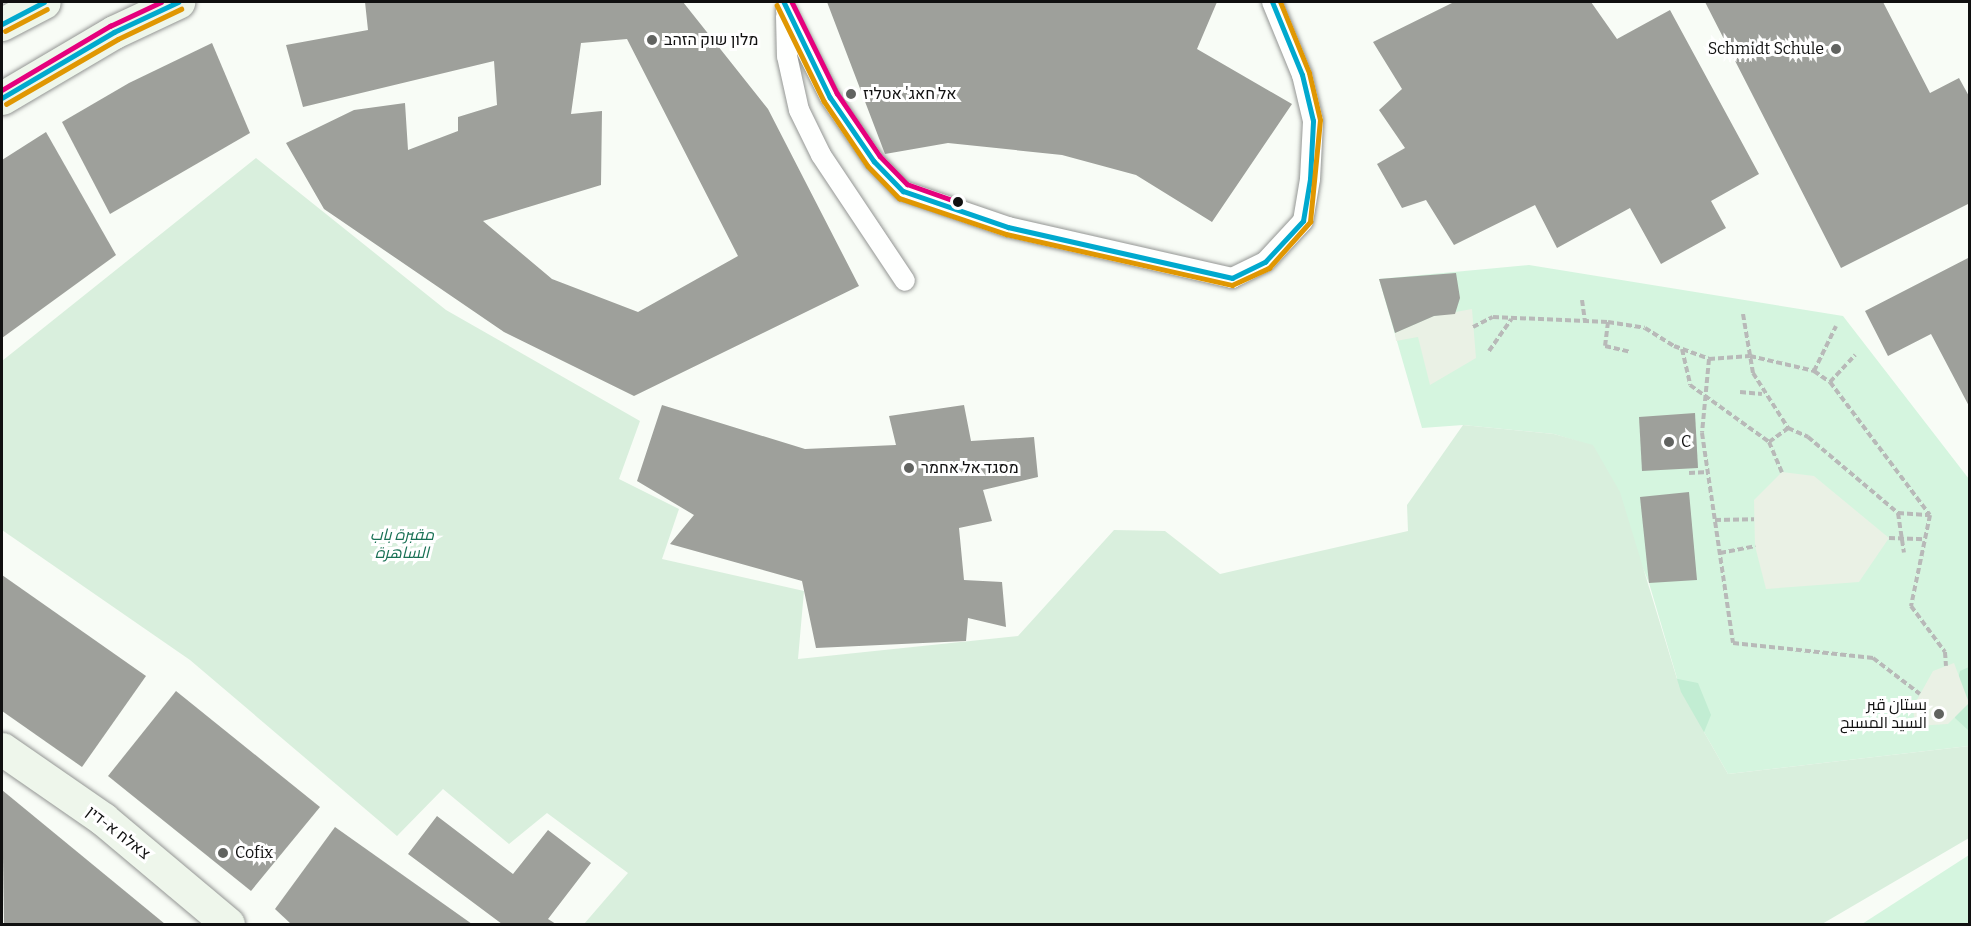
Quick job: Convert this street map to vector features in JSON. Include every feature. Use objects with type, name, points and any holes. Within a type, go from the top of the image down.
[{"type":"street","points":[[2,24],[44,2]]},
{"type":"street","points":[[2,98],[114,32],[178,2]]},
{"type":"street","name":"צאלח א-דין","points":[[2,750],[103,819],[228,924]]},
{"type":"lane","points":[[785,6],[830,97],[874,161],[903,191],[1008,227],[1232,278],[1265,262],[1303,221],[1310,179],[1313,121],[1302,75],[1272,2]]},
{"type":"lane","points":[[785,6],[787,56],[799,110],[821,155],[905,281]]},
{"type":"path","points":[[1582,300],[1585,322]]},
{"type":"path","points":[[1743,314],[1750,356],[1763,394],[1788,428],[1808,436],[1898,513],[1930,515]]},
{"type":"path","points":[[1473,327],[1493,317],[1608,322],[1645,328],[1682,349],[1709,359],[1750,356],[1814,371],[1830,382],[1930,515],[1911,606],[1945,652],[1946,666]]},
{"type":"path","points":[[1489,351],[1511,318]]},
{"type":"path","points":[[1608,322],[1605,346],[1630,351]]},
{"type":"path","points":[[1814,371],[1836,326]]},
{"type":"path","points":[[1682,349],[1690,385],[1769,442],[1782,472]]},
{"type":"path","points":[[1830,382],[1855,355]]},
{"type":"path","points":[[1709,359],[1702,433],[1733,644],[1873,658],[1920,694]]},
{"type":"path","points":[[1740,392],[1763,394]]},
{"type":"path","points":[[1769,442],[1788,428]]},
{"type":"path","points":[[1689,473],[1708,472]]},
{"type":"path","points":[[1898,513],[1904,553]]},
{"type":"path","points":[[1715,520],[1754,519]]},
{"type":"path","points":[[1889,538],[1925,539]]},
{"type":"path","points":[[1720,553],[1755,546]]},
{"type":"green space","name":"مقبرة باب الساهرة","points":[[256,158],[446,310],[640,421],[619,479],[679,509],[662,559],[804,591],[798,659],[1018,636],[1114,530],[1165,531],[1220,574],[1408,531],[1407,505],[1463,425],[1554,434],[1593,445],[1620,492],[1681,692],[1728,774],[1969,746],[1969,838],[1822,924],[584,924],[628,873],[547,813],[509,844],[443,789],[397,836],[190,660],[2,530],[2,361]]},
{"type":"green space","name":"بستان قبر السيد المسيح","points":[[1529,265],[1843,316],[1969,479],[1969,746],[1728,774],[1681,692],[1649,583],[1593,446],[1554,434],[1463,425],[1422,428],[1379,279]]},
{"type":"green space","points":[[1969,667],[1969,731],[1955,718],[1956,687],[1960,671]]},
{"type":"green space","points":[[1673,678],[1698,683],[1711,715],[1700,742]]},
{"type":"green space","points":[[1969,855],[1969,924],[1862,924]]},
{"type":"shaded area","points":[[1472,309],[1476,358],[1430,385],[1418,337],[1396,341],[1395,333],[1434,316]]},
{"type":"shaded area","points":[[1782,472],[1814,476],[1889,538],[1859,582],[1766,589],[1755,546],[1754,500]]},
{"type":"shaded area","points":[[1954,663],[1969,703],[1948,724],[1915,726],[1913,707],[1933,671]]},
{"type":"building","points":[[365,2],[683,2],[768,109],[859,286],[634,396],[504,332],[324,209],[286,143],[354,110],[405,103],[408,150],[458,131],[458,117],[497,105],[494,61],[303,107],[286,45],[368,30]],"holes":[[[627,39],[738,256],[638,312],[552,279],[483,221],[601,185],[602,111],[571,114],[581,43]]]},
{"type":"building","points":[[827,2],[1217,2],[1197,49],[1292,104],[1212,222],[1136,175],[1062,155],[948,143],[885,154]]},
{"type":"building","points":[[1454,2],[1591,2],[1617,39],[1670,10],[1759,174],[1711,201],[1726,228],[1661,264],[1630,208],[1557,248],[1535,205],[1454,245],[1426,200],[1402,208],[1377,164],[1405,148],[1379,110],[1402,89],[1373,42]]},
{"type":"building","points":[[1705,2],[1883,2],[1930,93],[1959,78],[1970,98],[1970,203],[1841,268]]},
{"type":"building","points":[[212,43],[250,133],[110,214],[62,122],[129,83]]},
{"type":"building","points":[[46,132],[116,255],[2,338],[2,160]]},
{"type":"building","points":[[1970,257],[1970,408],[1931,334],[1888,356],[1865,311]]},
{"type":"building","points":[[1456,273],[1460,298],[1455,314],[1434,316],[1395,333],[1379,279]]},
{"type":"building","points":[[662,405],[805,449],[896,445],[889,416],[964,405],[971,441],[1034,437],[1038,477],[983,490],[992,521],[959,528],[964,580],[1002,582],[1006,627],[968,618],[966,641],[816,648],[802,581],[670,544],[694,515],[637,481]]},
{"type":"building","name":"C","points":[[1695,413],[1698,468],[1642,471],[1639,417]]},
{"type":"building","points":[[1689,492],[1697,580],[1649,583],[1640,497]]},
{"type":"building","points":[[2,575],[146,676],[82,767],[2,711]]},
{"type":"building","points":[[176,691],[320,807],[251,891],[108,776]]},
{"type":"building","points":[[2,790],[165,924],[4,924]]},
{"type":"building","points":[[437,816],[513,874],[548,830],[591,863],[548,919],[556,924],[502,924],[408,854]]},
{"type":"building","points":[[335,827],[472,924],[291,924],[275,909]]},
{"type":"transit line","points":[[2,24],[44,2]]},
{"type":"transit line","points":[[2,90],[110,26],[161,2]]},
{"type":"transit line","points":[[2,98],[114,32],[178,2]]},
{"type":"transit line","points":[[784,2],[830,97],[874,161],[903,191],[1008,227],[1232,278],[1265,262],[1303,221],[1310,179],[1313,121],[1302,75],[1272,2]]},
{"type":"transit line","points":[[792,2],[837,93],[880,156],[907,184],[958,202]]},
{"type":"transit line","points":[[777,5],[824,101],[868,166],[899,198],[1006,234],[1232,285],[1269,268],[1310,222],[1320,120],[1309,73],[1280,2]]},
{"type":"transit line","points":[[5,31],[47,9]]},
{"type":"transit line","points":[[6,104],[118,39],[181,9]]},
{"type":"place","name":"מלון שוק הזהב","points":[[652,40]]},
{"type":"place","name":"Schmidt Schule","points":[[1836,49]]},
{"type":"place","name":"אל חאג' אטליז","points":[[851,94]]},
{"type":"place","name":"C","points":[[1669,442]]},
{"type":"place","name":"מסגד אל אחמר","points":[[909,468]]},
{"type":"place","name":"بستان قبر السيد المسيح","points":[[1939,714]]},
{"type":"place","name":"Cofix","points":[[223,853]]}]
